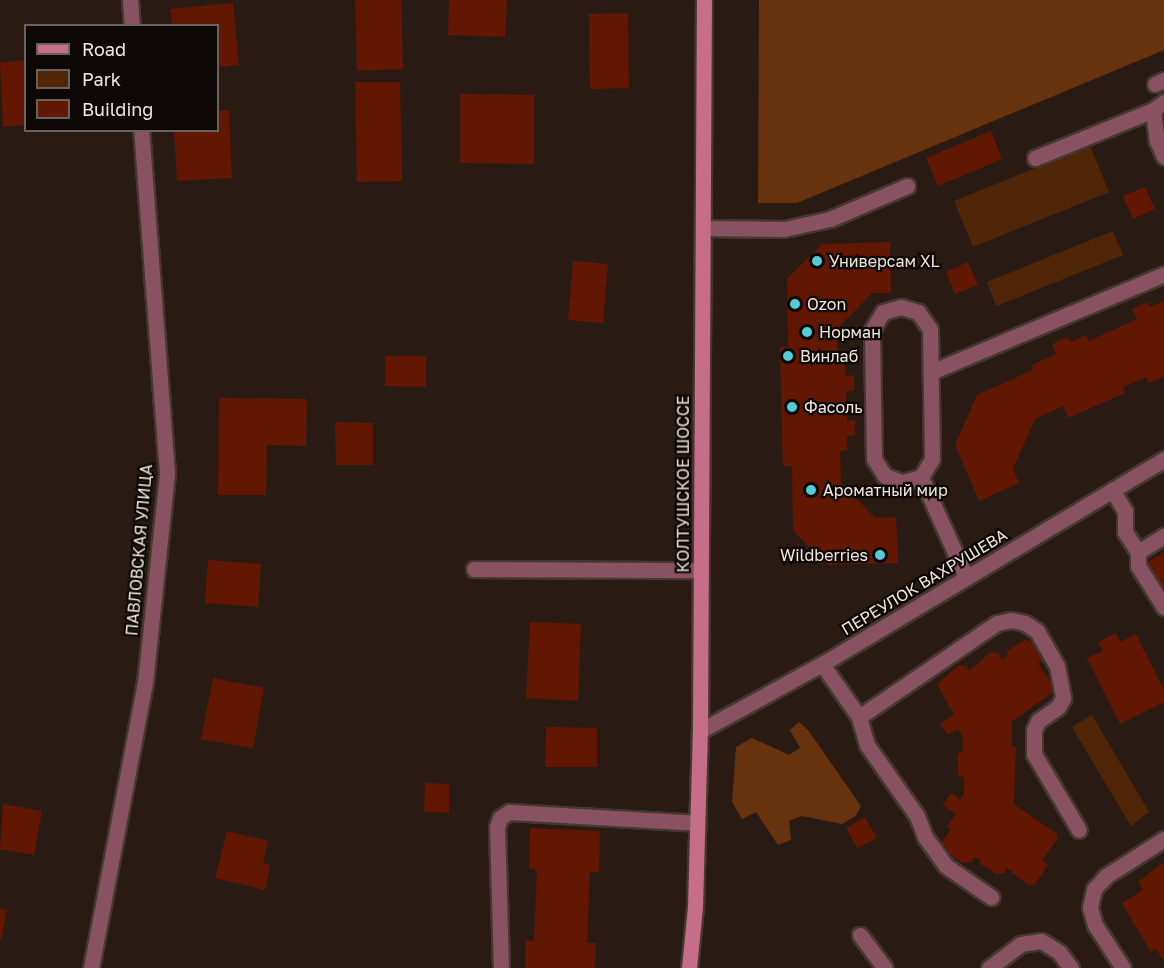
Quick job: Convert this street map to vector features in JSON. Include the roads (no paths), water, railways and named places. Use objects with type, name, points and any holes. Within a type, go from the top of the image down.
[{"type":"main road","name":"КОЛТУШСКОЕ ШОССЕ","points":[[689,968],[695,907],[700,731],[704,0]]},
{"type":"street","points":[[130,0],[132,24]]},
{"type":"street","points":[[1035,158],[1159,106],[1157,141],[1164,157]]},
{"type":"street","name":"ПАВЛОВСКАЯ УЛИЦА","points":[[91,968],[145,683],[167,473],[141,132]]},
{"type":"street","points":[[703,228],[784,229],[830,219],[907,186]]},
{"type":"street","points":[[930,372],[1164,274]]},
{"type":"street","points":[[901,307],[918,312],[930,329],[932,459],[921,477],[902,482],[885,476],[874,459],[872,330],[883,312],[901,307]]},
{"type":"street","name":"ПЕРЕУЛОК ВАХРУШЕВА","points":[[700,731],[822,664],[1164,459]]},
{"type":"street","points":[[921,477],[966,577]]},
{"type":"street","points":[[1112,490],[1125,511],[1125,532],[1138,552],[1138,566],[1164,607]]},
{"type":"street","points":[[1138,552],[1164,536]]},
{"type":"street","points":[[474,569],[701,570]]},
{"type":"street","points":[[859,717],[997,624],[1011,620],[1025,623],[1037,631],[1057,666],[1063,698],[1058,707],[1038,721],[1034,730],[1034,753],[1079,830]]},
{"type":"street","points":[[822,664],[859,717],[867,745],[917,816],[925,837],[946,866],[991,897]]},
{"type":"street","points":[[501,968],[497,827],[500,818],[509,812],[698,823]]},
{"type":"street","points":[[1123,968],[1095,925],[1090,907],[1094,889],[1106,876],[1164,839]]},
{"type":"street","points":[[860,934],[885,968]]},
{"type":"street","points":[[989,968],[1021,944],[1041,941],[1059,952],[1071,968]]},
{"type":"place","name":"Универсам XL","points":[[817,261]]},
{"type":"place","name":"Ozon","points":[[795,304]]},
{"type":"place","name":"Норман","points":[[807,332]]},
{"type":"place","name":"Винлаб","points":[[788,356]]},
{"type":"place","name":"Фасоль","points":[[792,407]]},
{"type":"place","name":"Ароматный мир","points":[[811,490]]},
{"type":"place","name":"Wildberries","points":[[880,555]]}]
